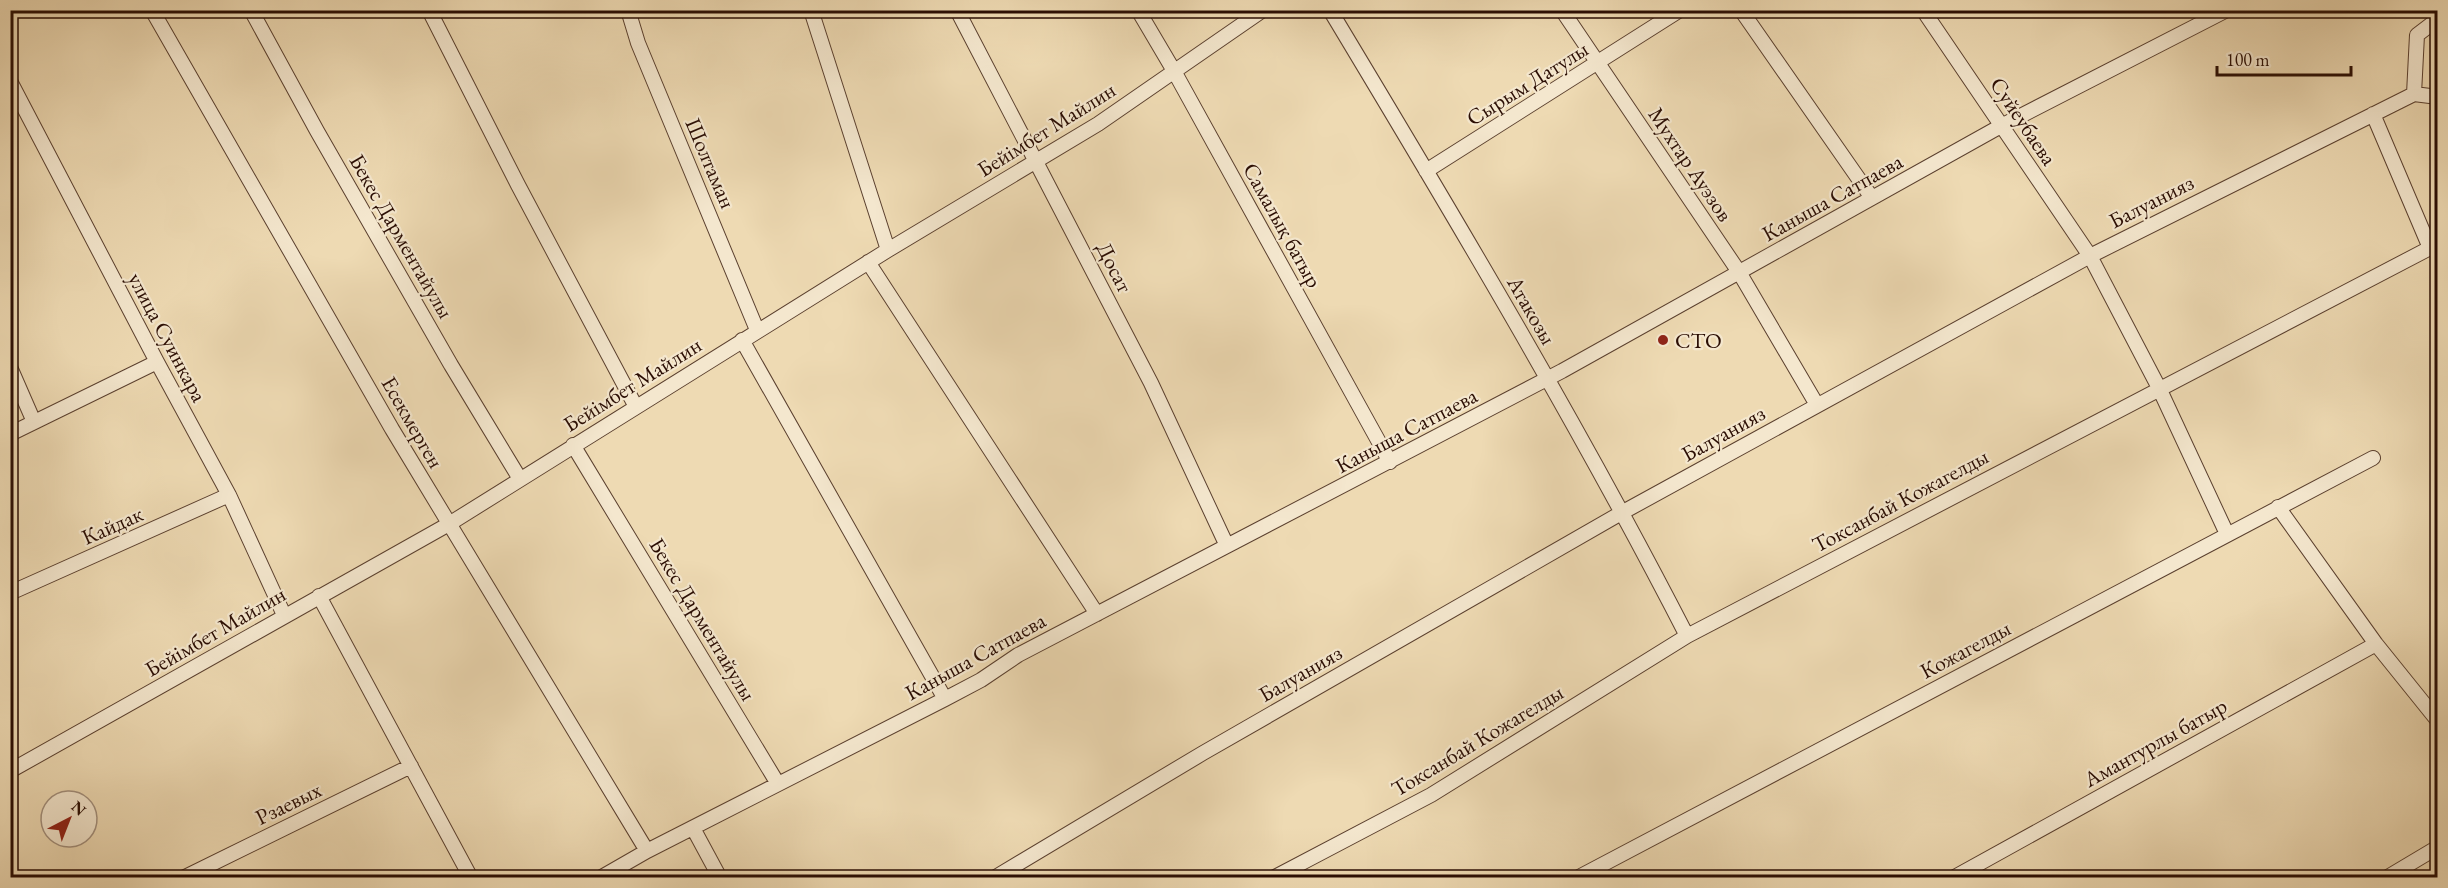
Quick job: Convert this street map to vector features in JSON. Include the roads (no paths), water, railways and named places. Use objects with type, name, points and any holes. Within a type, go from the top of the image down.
[{"type":"street","name":"Eсекмерген","points":[[152,10],[449,524],[647,851]]},
{"type":"street","name":"Бекес Дарментайулы","points":[[251,10],[451,365],[520,479]]},
{"type":"street","points":[[429,10],[518,186],[636,407]]},
{"type":"street","name":"Шолтаман","points":[[628,10],[638,43],[758,330]]},
{"type":"street","points":[[811,10],[888,250]]},
{"type":"street","name":"Досат","points":[[957,10],[1151,382],[1227,546]]},
{"type":"street","name":"Самалық батыр","points":[[1138,10],[1390,462]]},
{"type":"street","name":"Бейімбет Майлин","points":[[10,771],[449,524],[868,262],[1098,124],[1263,10]]},
{"type":"street","name":"Атакозы","points":[[1330,10],[1548,379],[1623,512],[1687,636]]},
{"type":"street","name":"Мухтар Ауэзов","points":[[1562,10],[1739,272],[1817,405]]},
{"type":"street","name":"Сырым Датулы","points":[[1426,171],[1680,10]]},
{"type":"street","points":[[1741,10],[1872,198]]},
{"type":"street","name":"Суйеубаева","points":[[1923,10],[2090,256],[2159,388],[2227,534]]},
{"type":"street","name":"Каныша Сатпаева","points":[[600,878],[647,851],[981,680],[1018,655],[1548,379],[2001,126],[2227,10]]},
{"type":"street","points":[[2438,19],[2417,35],[2414,94],[2438,97]]},
{"type":"street","name":"улица Суинкара","points":[[10,81],[229,495],[284,615]]},
{"type":"street","name":"Балуанияз","points":[[994,878],[1203,753],[1623,512],[2090,256],[2414,94]]},
{"type":"street","name":"Токсанбай Кожагелды","points":[[1273,878],[1431,795],[1687,636],[2430,248],[2373,114]]},
{"type":"street","points":[[868,262],[1097,614]]},
{"type":"street","points":[[742,340],[945,699]]},
{"type":"street","points":[[10,434],[157,362]]},
{"type":"street","points":[[10,367],[34,422]]},
{"type":"street","name":"Бекес Дарментайулы","points":[[573,445],[778,784]]},
{"type":"street","name":"Кожагелды","points":[[1577,878],[2373,458]]},
{"type":"street","name":"Кайдак","points":[[10,593],[229,495]]},
{"type":"street","points":[[2278,507],[2376,644],[2438,721]]},
{"type":"street","points":[[319,596],[471,878]]},
{"type":"street","name":"Амантурлы батыр","points":[[1953,878],[2376,644]]},
{"type":"street","name":"Рзаевых","points":[[183,878],[411,766]]},
{"type":"street","points":[[693,828],[720,878]]},
{"type":"street","points":[[2386,878],[2438,847]]},
{"type":"place","name":"CTO","points":[[1663,340]]}]
